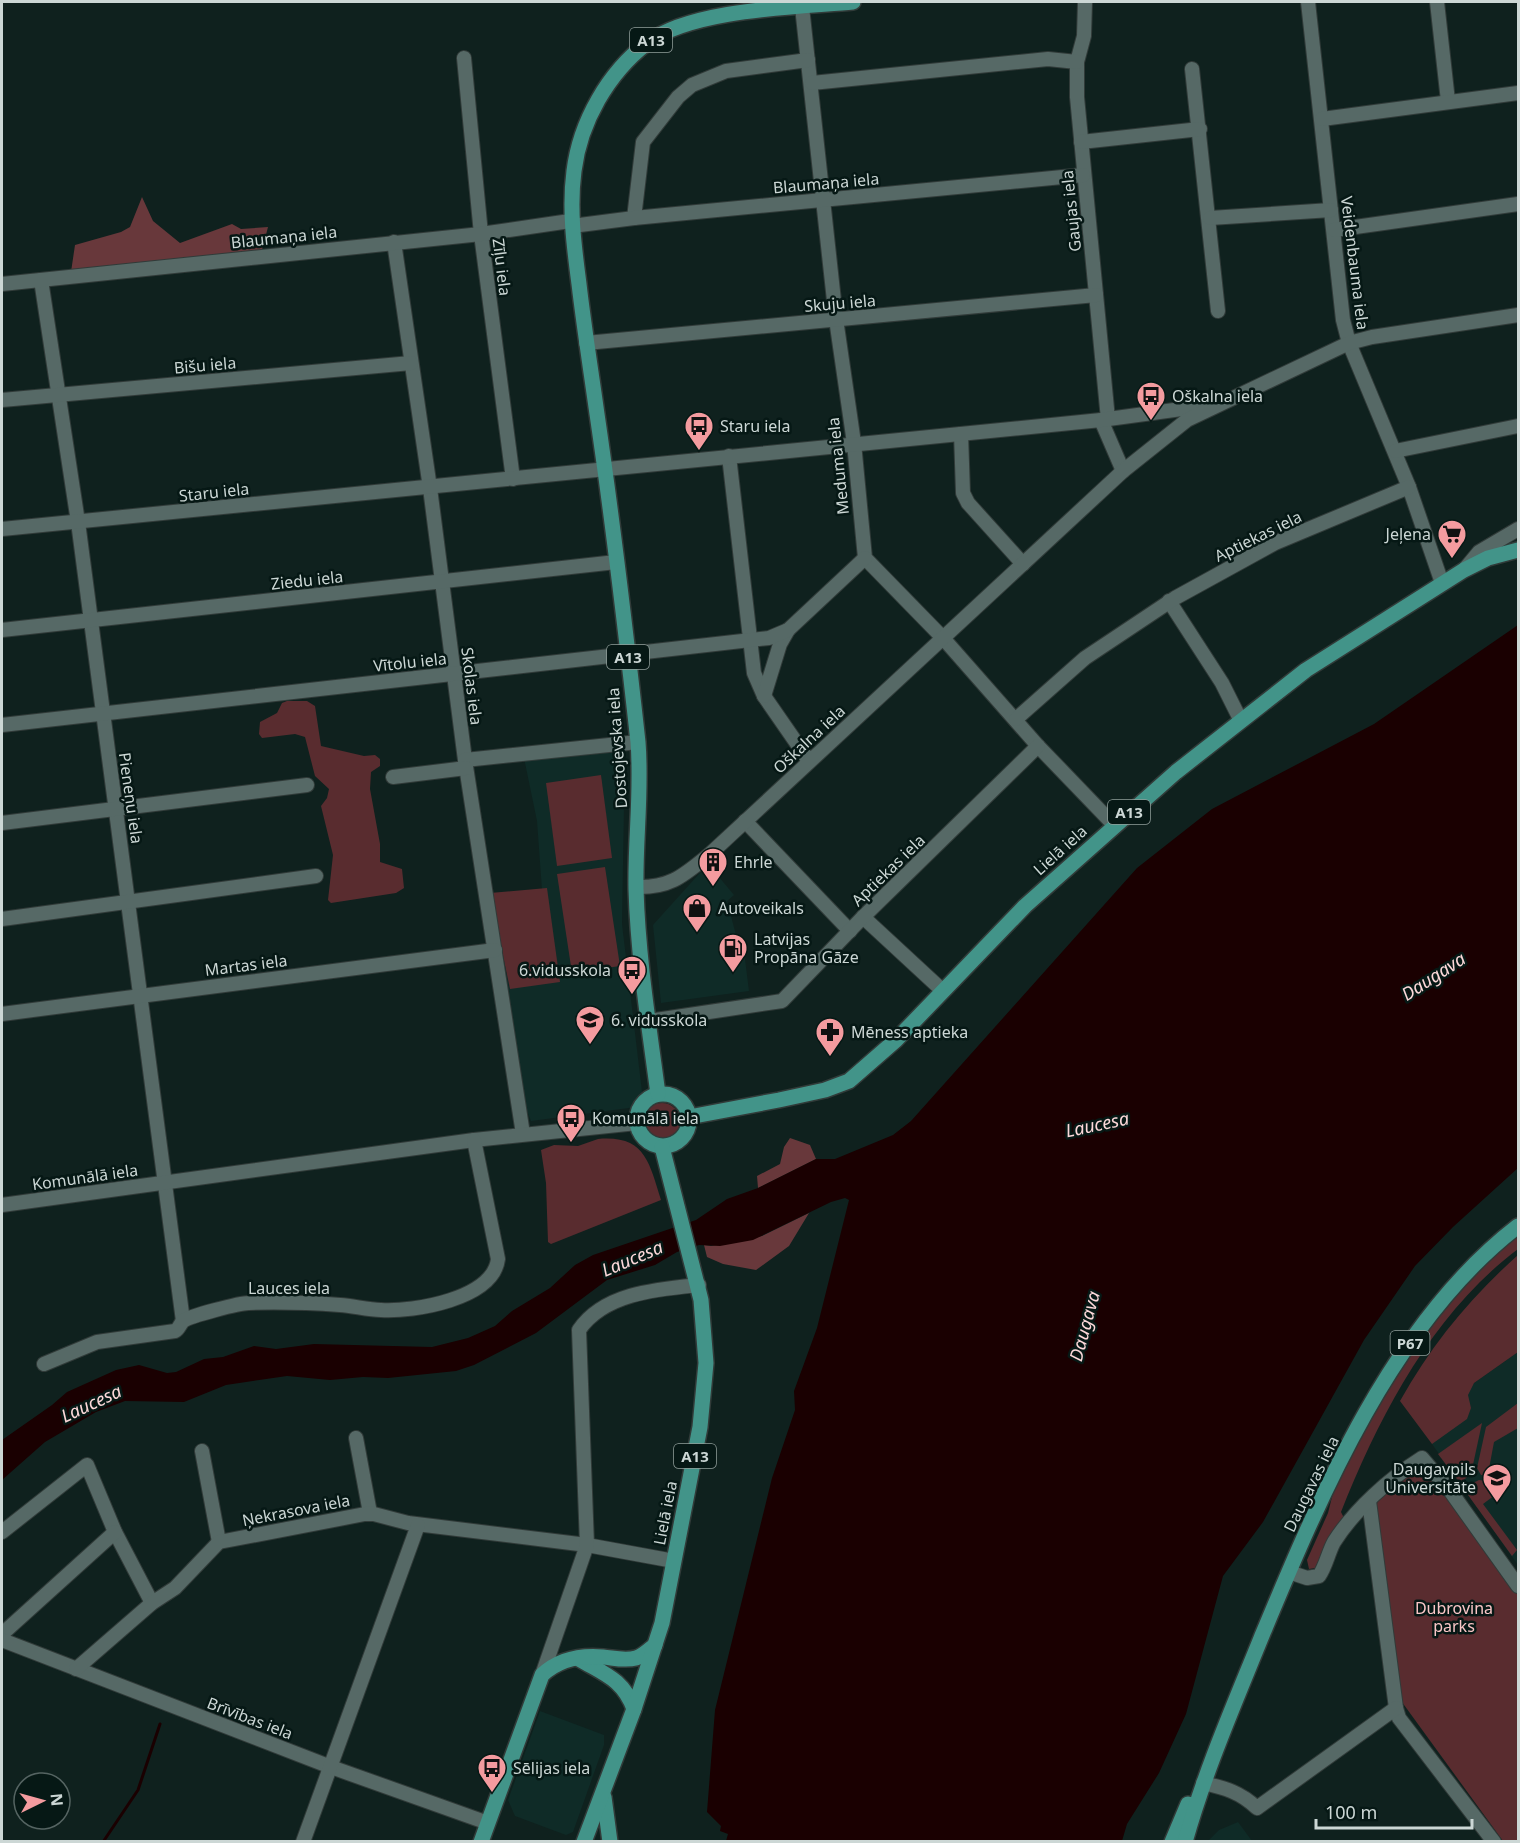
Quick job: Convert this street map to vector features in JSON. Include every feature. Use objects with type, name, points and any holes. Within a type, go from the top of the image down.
[{"type":"main road","name":"A13","points":[[571,224],[574,170],[583,134],[593,110],[617,70],[647,42],[678,27],[704,20],[853,2]]},
{"type":"main road","name":"Dostojevska iela","points":[[571,224],[605,470],[638,742],[641,782],[636,887],[640,954],[658,1094]]},
{"type":"main road","name":"Lielā iela","points":[[689,1117],[825,1090],[849,1081],[875,1060],[1025,906],[1114,825],[1240,719],[1305,670],[1464,570],[1488,558],[1518,550]]},
{"type":"main road","points":[[658,1094],[667,1094],[682,1102],[689,1117],[689,1126],[680,1141],[662,1147],[648,1142],[639,1131],[637,1123],[637,1115],[644,1102],[658,1094]]},
{"type":"main road","name":"Lielā iela","points":[[584,1842],[656,1645],[700,1427],[705,1387],[704,1327],[699,1286],[662,1147]]},
{"type":"main road","name":"Daugavas iela","points":[[1185,1842],[1200,1790],[1289,1572],[1363,1421],[1411,1342],[1452,1288],[1484,1255],[1518,1226]]},
{"type":"main road","points":[[481,1842],[542,1675],[555,1663],[601,1657],[625,1660],[638,1658],[656,1645]]},
{"type":"main road","points":[[579,1659],[620,1682],[628,1692],[634,1709]]},
{"type":"main road","name":"A13","points":[[604,1788],[603,1809],[610,1842]]},
{"type":"main road","name":"Daugavas iela","points":[[1172,1842],[1186,1805],[1200,1790]]},
{"type":"street","name":"Gaujas iela","points":[[1084,2],[1084,36],[1077,62],[1083,175],[1096,295],[1104,419],[1123,471]]},
{"type":"street","name":"Veidenbauma iela","points":[[1308,2],[1343,320],[1349,343],[1409,487],[1442,584]]},
{"type":"street","points":[[1437,2],[1448,101]]},
{"type":"street","name":"Meduma iela","points":[[802,7],[836,320],[854,443],[865,558]]},
{"type":"street","name":"Zīļu iela","points":[[464,58],[481,234],[513,479]]},
{"type":"street","points":[[634,218],[643,142],[678,97],[692,85],[726,71],[808,60]]},
{"type":"street","points":[[812,83],[1047,60],[1077,62]]},
{"type":"street","points":[[1192,69],[1210,218],[1218,311]]},
{"type":"street","points":[[1322,119],[1518,93]]},
{"type":"street","points":[[1081,142],[1200,129]]},
{"type":"street","name":"Blaumaņa iela","points":[[2,284],[571,224],[1083,175]]},
{"type":"street","points":[[1334,230],[1518,204]]},
{"type":"street","points":[[1210,218],[1331,210]]},
{"type":"street","name":"Skolas iela","points":[[394,242],[430,488],[465,764],[523,1134]]},
{"type":"street","name":"Pieneņu iela","points":[[41,280],[78,522],[115,808],[130,902],[183,1321]]},
{"type":"street","name":"Skuju iela","points":[[586,343],[1096,295]]},
{"type":"street","name":"Oškalna iela","points":[[636,887],[652,887],[670,883],[710,854],[1123,471],[1187,420],[1349,343],[1372,337],[1518,315]]},
{"type":"street","name":"Bišu iela","points":[[2,400],[411,363]]},
{"type":"street","name":"Staru iela","points":[[2,529],[961,434],[1218,404]]},
{"type":"street","points":[[1395,451],[1518,426]]},
{"type":"street","points":[[961,434],[963,493],[975,514],[1023,564]]},
{"type":"street","points":[[729,456],[754,673],[764,696],[809,761]]},
{"type":"street","name":"Aptiekas iela","points":[[1016,719],[1085,658],[1169,601],[1275,543],[1409,487]]},
{"type":"street","points":[[1464,570],[1479,552],[1518,529]]},
{"type":"street","points":[[865,558],[943,638],[1038,746],[1114,825]]},
{"type":"street","name":"Vītolu iela","points":[[2,725],[628,652],[769,638],[788,630],[865,558]]},
{"type":"street","name":"Ziedu iela","points":[[2,630],[616,562]]},
{"type":"street","points":[[1169,601],[1222,683],[1240,719]]},
{"type":"street","points":[[764,696],[780,644],[788,630]]},
{"type":"street","points":[[393,777],[465,764],[638,742]]},
{"type":"street","name":"Aptiekas iela","points":[[649,1021],[782,1001],[863,917],[1038,746]]},
{"type":"street","points":[[2,823],[307,785]]},
{"type":"street","points":[[745,821],[850,931]]},
{"type":"street","points":[[2,919],[316,876]]},
{"type":"street","points":[[863,917],[943,991]]},
{"type":"street","name":"Martas iela","points":[[2,1014],[495,950]]},
{"type":"street","name":"Komunālā iela","points":[[2,1206],[474,1140],[637,1123]]},
{"type":"street","name":"Lauces iela","points":[[44,1364],[98,1342],[175,1332],[183,1321],[249,1303],[342,1305],[382,1311],[419,1308],[456,1298],[481,1287],[497,1266],[498,1259],[474,1140]]},
{"type":"street","points":[[542,1675],[587,1545],[579,1330],[592,1314],[631,1296],[663,1287],[699,1286]]},
{"type":"street","points":[[356,1438],[370,1513]]},
{"type":"street","points":[[76,1669],[152,1603],[175,1588],[219,1542],[202,1451]]},
{"type":"street","points":[[1289,1572],[1307,1578],[1319,1576],[1343,1529],[1369,1501],[1422,1458],[1452,1492],[1518,1587]]},
{"type":"street","points":[[2,1532],[87,1465],[115,1532],[152,1603]]},
{"type":"street","points":[[1369,1501],[1395,1708],[1400,1718],[1494,1842]]},
{"type":"street","name":"Ņekrasova iela","points":[[219,1542],[370,1513],[418,1525],[587,1545],[674,1561]]},
{"type":"street","points":[[303,1842],[418,1525]]},
{"type":"street","points":[[2,1634],[115,1532]]},
{"type":"street","name":"Brīvības iela","points":[[2,1640],[331,1767],[488,1823]]},
{"type":"street","points":[[1200,1790],[1230,1788],[1257,1808],[1395,1708]]},
{"type":"shaded area","points":[[142,197],[153,221],[180,243],[232,224],[241,229],[268,227],[262,250],[71,272],[75,245],[121,232],[130,227]]},
{"type":"shaded area","points":[[625,747],[622,924],[643,1100],[636,1107],[531,1121],[524,1104],[494,896],[542,890],[537,821],[524,758]]},
{"type":"shaded area","points":[[708,864],[734,895],[727,901],[740,950],[745,959],[749,991],[661,1003],[653,925]]},
{"type":"shaded area","points":[[790,1138],[810,1145],[816,1159],[758,1188],[757,1176],[780,1164],[784,1147]]},
{"type":"shaded area","points":[[809,1213],[789,1246],[756,1270],[723,1264],[707,1257],[704,1245],[711,1246],[762,1236]]},
{"type":"shaded area","name":"Daugavpils Universitāte","points":[[1518,1352],[1518,1565],[1432,1444],[1474,1383]]},
{"type":"shaded area","points":[[540,1711],[604,1735],[604,1745],[573,1832],[566,1835],[515,1816],[508,1800]]},
{"type":"shaded area","points":[[1238,1822],[1252,1841],[1207,1842],[1219,1830]]},
{"type":"green space","points":[[307,701],[315,706],[321,746],[364,756],[375,755],[380,759],[380,766],[371,772],[370,789],[380,844],[380,862],[402,869],[404,888],[396,893],[331,903],[328,900],[333,855],[321,806],[327,798],[329,789],[315,776],[305,737],[295,734],[262,738],[259,734],[260,722],[277,713],[282,703]]},
{"type":"green space","points":[[601,775],[612,858],[557,866],[546,783]]},
{"type":"green space","points":[[605,867],[620,966],[572,973],[557,874]]},
{"type":"green space","points":[[547,888],[560,982],[510,989],[490,893]]},
{"type":"green space","points":[[662,1103],[675,1108],[680,1121],[675,1134],[662,1139],[649,1134],[644,1121],[649,1108]]},
{"type":"green space","points":[[598,1139],[626,1142],[643,1154],[653,1174],[661,1200],[551,1244],[548,1242],[546,1183],[541,1150],[554,1145],[578,1146]]},
{"type":"green space","points":[[1518,1233],[1518,1249],[1460,1303],[1412,1368],[1356,1475],[1341,1512],[1344,1518],[1333,1531],[1315,1568],[1309,1569],[1307,1560],[1328,1513],[1334,1489],[1384,1394],[1422,1335],[1471,1275]]},
{"type":"green space","points":[[1518,1255],[1518,1352],[1474,1383],[1468,1395],[1471,1408],[1467,1419],[1432,1444],[1400,1401],[1425,1360],[1453,1323]]},
{"type":"green space","points":[[1518,1403],[1518,1428],[1494,1442],[1488,1474],[1494,1477],[1481,1475],[1477,1468],[1486,1427]]},
{"type":"green space","points":[[1482,1423],[1471,1474],[1460,1483],[1438,1454]]},
{"type":"green space","name":"Dubrovina parks","points":[[1416,1470],[1434,1477],[1518,1595],[1518,1841],[1503,1841],[1399,1698],[1376,1503],[1409,1472]]},
{"type":"green space","points":[[1479,1480],[1507,1486],[1483,1504],[1517,1550],[1512,1556],[1463,1488]]},
{"type":"water","points":[[1518,625],[1518,1168],[1453,1227],[1415,1266],[1364,1340],[1263,1522],[1223,1576],[1186,1714],[1159,1773],[1127,1824],[1122,1841],[726,1841],[728,1834],[720,1831],[721,1826],[707,1812],[715,1710],[772,1478],[795,1410],[794,1391],[817,1328],[849,1200],[845,1198],[831,1202],[753,1240],[720,1246],[699,1245],[677,1252],[655,1265],[607,1280],[536,1333],[474,1365],[456,1371],[388,1378],[363,1377],[330,1380],[287,1376],[226,1385],[184,1402],[125,1401],[96,1412],[45,1442],[2,1480],[2,1440],[67,1392],[116,1370],[139,1365],[167,1373],[176,1372],[204,1359],[223,1357],[254,1346],[276,1349],[314,1344],[432,1347],[468,1338],[495,1326],[512,1311],[550,1288],[575,1265],[593,1255],[696,1220],[727,1199],[758,1188],[816,1159],[835,1159],[893,1135],[911,1121],[1137,868],[1212,809],[1374,724]]},
{"type":"waterway","points":[[103,1842],[138,1790],[160,1724]]},
{"type":"place","name":"Oškalna iela","points":[[1151,422]]},
{"type":"place","name":"Staru iela","points":[[699,452]]},
{"type":"place","name":"Jeļena","points":[[1452,560]]},
{"type":"place","name":"Ehrle","points":[[713,888]]},
{"type":"place","name":"Autoveikals","points":[[697,934]]},
{"type":"place","name":"Latvijas Propāna Gāze","points":[[733,974]]},
{"type":"place","name":"6.vidusskola","points":[[632,996]]},
{"type":"place","name":"6. vidusskola","points":[[590,1046]]},
{"type":"place","name":"Mēness aptieka","points":[[830,1058]]},
{"type":"place","name":"Komunālā iela","points":[[571,1144]]},
{"type":"place","name":"Daugavpils Universitāte","points":[[1497,1504]]},
{"type":"place","name":"Sēlijas iela","points":[[492,1794]]},
{"type":"water label","name":"Daugava","points":[[1433,976]]},
{"type":"water label","name":"Laucesa","points":[[1097,1124]]},
{"type":"water label","name":"Laucesa","points":[[632,1258]]},
{"type":"water label","name":"Daugava","points":[[1084,1326]]},
{"type":"water label","name":"Laucesa","points":[[91,1403]]}]
